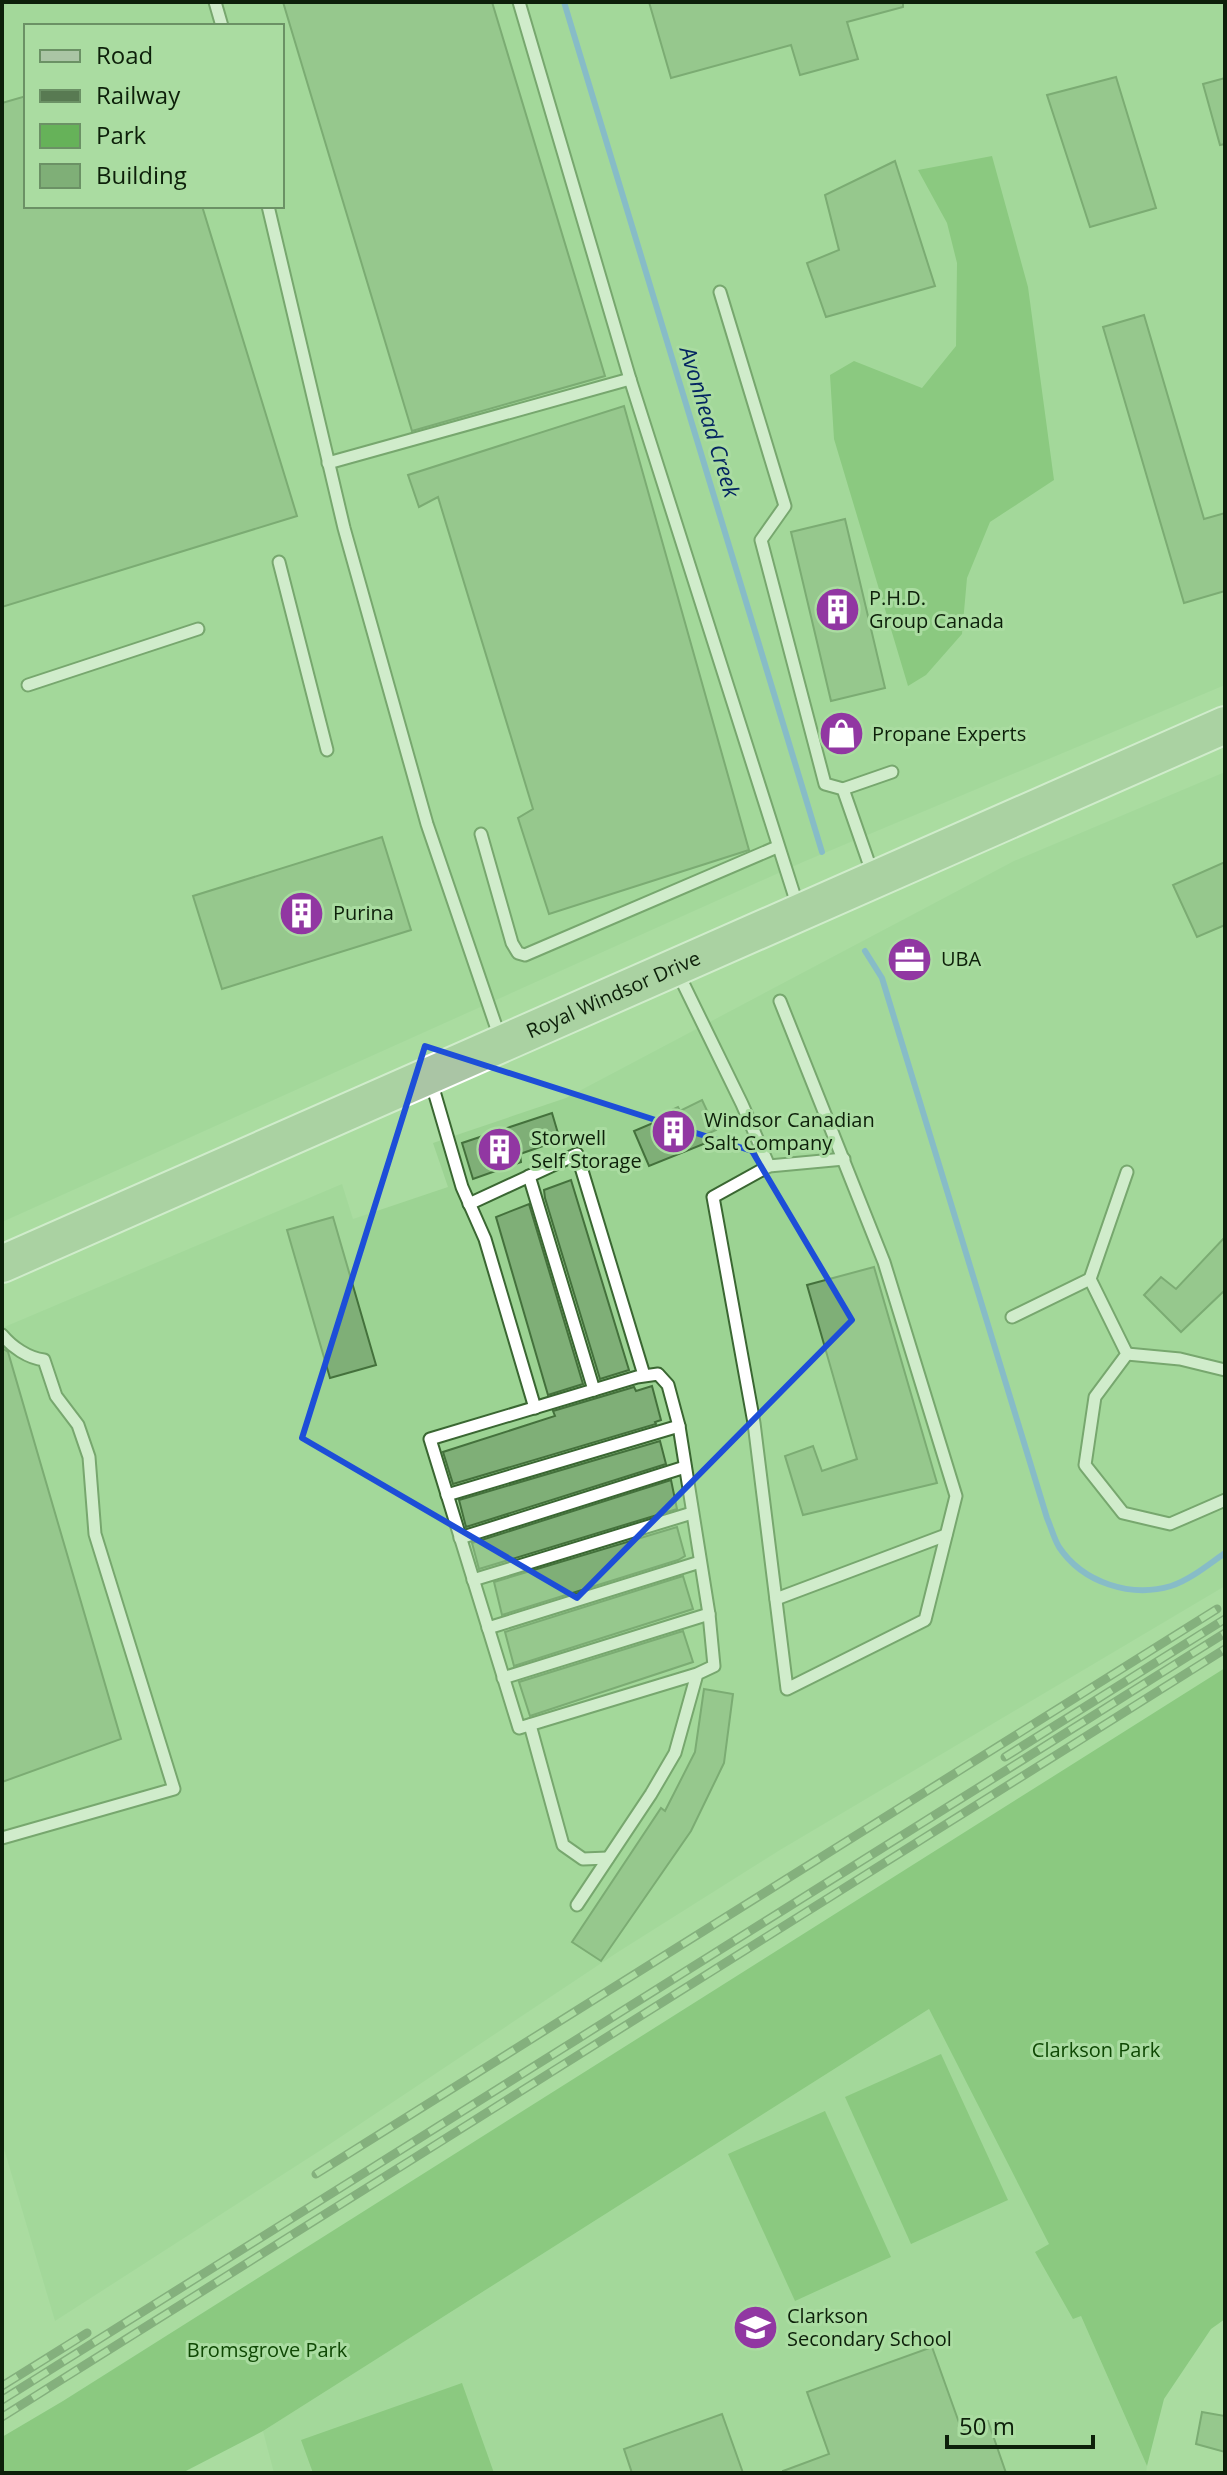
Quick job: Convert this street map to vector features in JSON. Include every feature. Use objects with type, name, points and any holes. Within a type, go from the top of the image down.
[{"type":"main road","name":"Royal Windsor Drive","points":[[2,1264],[1225,725]]},
{"type":"lane","points":[[215,2],[221,24]]},
{"type":"lane","points":[[519,2],[630,379],[777,847],[800,911]]},
{"type":"lane","points":[[268,208],[328,463],[427,824],[502,1043]]},
{"type":"lane","points":[[720,292],[785,506],[761,540],[825,784],[843,789],[892,772]]},
{"type":"lane","points":[[328,463],[630,379]]},
{"type":"lane","points":[[279,562],[327,750]]},
{"type":"lane","points":[[28,685],[198,629]]},
{"type":"lane","points":[[843,789],[874,880]]},
{"type":"lane","points":[[481,834],[512,943],[518,953],[525,955],[777,847]]},
{"type":"lane","points":[[675,967],[769,1166]]},
{"type":"lane","points":[[780,1001],[844,1159],[884,1262],[956,1496],[925,1620],[787,1689],[754,1423],[713,1197],[769,1166],[844,1159]]},
{"type":"lane","points":[[430,1075],[462,1187],[485,1239],[535,1408]]},
{"type":"lane","points":[[469,1204],[577,1154],[644,1375]]},
{"type":"lane","points":[[1012,1317],[1090,1279],[1127,1172]]},
{"type":"lane","points":[[529,1176],[594,1390]]},
{"type":"lane","points":[[1090,1279],[1127,1354]]},
{"type":"lane","points":[[2,1838],[174,1789],[95,1534],[92,1473],[80,1430],[56,1396],[44,1360],[27,1355],[3,1338]]},
{"type":"lane","points":[[1127,1354],[1180,1359],[1225,1370]]},
{"type":"lane","points":[[1127,1354],[1095,1397],[1085,1465],[1123,1513],[1170,1524],[1225,1500]]},
{"type":"lane","points":[[658,1374],[664,1378],[674,1402],[709,1614],[714,1666],[697,1674],[519,1728],[430,1439],[644,1375],[658,1374]]},
{"type":"lane","points":[[447,1495],[679,1426]]},
{"type":"lane","points":[[460,1538],[685,1467]]},
{"type":"lane","points":[[473,1580],[692,1513]]},
{"type":"lane","points":[[776,1599],[946,1535]]},
{"type":"lane","points":[[488,1628],[700,1562]]},
{"type":"lane","points":[[503,1678],[709,1614]]},
{"type":"lane","points":[[577,1905],[675,1753],[697,1674]]},
{"type":"lane","points":[[530,1725],[563,1845],[583,1859],[608,1858]]},
{"type":"highlighted area","points":[[425,1046],[752,1151],[852,1320],[577,1598],[302,1438]]},
{"type":"shaded area","points":[[2,2],[1225,2],[1225,685],[803,862],[2,1222]]},
{"type":"shaded area","points":[[1225,772],[1225,1586],[780,1850],[618,1952],[321,2150],[55,2321],[2,2142],[2,1328],[342,1184],[353,1219],[448,1187],[433,1143],[566,1098],[1014,861]]},
{"type":"shaded area","name":"Clarkson Secondary School","points":[[929,2009],[1040,2223],[1147,2466],[1146,2473],[274,2473],[263,2431]]},
{"type":"green space","points":[[992,156],[1028,287],[1054,480],[990,522],[967,578],[962,634],[926,675],[908,686],[834,439],[830,375],[854,361],[922,388],[956,346],[957,263],[947,223],[918,170]]},
{"type":"green space","name":"Bromsgrove Park","points":[[1225,1668],[1225,2319],[1211,2329],[1164,2399],[1147,2466],[1081,2316],[1073,2319],[1035,2252],[1049,2244],[929,2009],[263,2431],[182,2473],[2,2473],[2,2437]]},
{"type":"green space","points":[[941,2054],[1008,2200],[911,2244],[845,2097]]},
{"type":"green space","points":[[825,2111],[891,2257],[795,2301],[728,2154]]},
{"type":"green space","points":[[462,2383],[494,2473],[313,2473],[301,2440]]},
{"type":"building","points":[[283,2],[492,2],[605,376],[412,431]]},
{"type":"building","points":[[649,2],[903,2],[903,7],[847,22],[858,59],[800,75],[791,45],[671,78]]},
{"type":"building","points":[[1116,77],[1156,208],[1090,227],[1047,95]]},
{"type":"building","points":[[1225,78],[1225,144],[1220,145],[1203,84]]},
{"type":"building","points":[[24,97],[24,208],[203,208],[297,516],[2,607],[2,103]]},
{"type":"building","points":[[895,161],[935,286],[826,317],[807,263],[839,250],[825,195]]},
{"type":"building","points":[[1144,315],[1204,519],[1225,513],[1225,591],[1184,603],[1103,327]]},
{"type":"building","points":[[624,406],[749,850],[549,914],[518,818],[533,809],[438,497],[419,507],[408,475]]},
{"type":"building","name":"P.H.D. Group Canada","points":[[845,519],[885,688],[831,701],[791,532]]},
{"type":"building","name":"Purina","points":[[382,837],[411,930],[222,989],[193,896]]},
{"type":"building","points":[[1225,862],[1225,925],[1197,937],[1173,885]]},
{"type":"building","name":"Windsor Canadian Salt Company","points":[[702,1100],[716,1130],[707,1134],[711,1141],[649,1166],[634,1131],[665,1118],[663,1114],[678,1107],[680,1111]]},
{"type":"building","name":"Storwell Self Storage","points":[[552,1113],[560,1140],[520,1154],[521,1162],[473,1179],[462,1143]]},
{"type":"building","points":[[571,1180],[629,1370],[600,1379],[545,1198],[544,1190]]},
{"type":"building","points":[[529,1204],[583,1384],[548,1395],[496,1217]]},
{"type":"building","points":[[333,1217],[376,1365],[330,1378],[287,1230]]},
{"type":"building","points":[[1225,1237],[1225,1290],[1181,1332],[1144,1295],[1161,1277],[1176,1289]]},
{"type":"building","points":[[874,1267],[937,1483],[803,1515],[785,1456],[813,1446],[822,1471],[857,1459],[807,1285]]},
{"type":"building","points":[[2,1348],[8,1352],[121,1739],[2,1782]]},
{"type":"building","points":[[652,1386],[661,1420],[656,1424],[453,1484],[443,1452],[555,1416],[553,1411],[634,1387],[636,1391]]},
{"type":"building","points":[[660,1441],[666,1464],[466,1527],[459,1500]]},
{"type":"building","points":[[671,1480],[677,1509],[479,1569],[472,1543]]},
{"type":"building","points":[[677,1527],[685,1556],[678,1560],[502,1615],[494,1582]]},
{"type":"building","points":[[683,1576],[693,1609],[514,1666],[505,1632]]},
{"type":"building","points":[[683,1631],[693,1662],[530,1716],[519,1682]]},
{"type":"building","points":[[704,1689],[733,1694],[724,1763],[691,1831],[601,1961],[572,1942],[661,1808],[665,1811],[695,1752]]},
{"type":"building","points":[[932,2347],[962,2431],[988,2421],[1006,2473],[783,2473],[829,2454],[807,2392]]},
{"type":"building","points":[[1202,2412],[1225,2416],[1225,2452],[1196,2444]]},
{"type":"building","points":[[722,2414],[743,2473],[632,2473],[624,2449]]},
{"type":"waterway","name":"Avonhead Creek","points":[[564,2],[822,852]]},
{"type":"waterway","points":[[865,951],[882,978],[1047,1518],[1059,1547],[1069,1560],[1094,1578],[1140,1590],[1178,1583],[1225,1553]]},
{"type":"railway","points":[[316,2174],[1217,1609]]},
{"type":"railway","points":[[1005,1757],[1225,1619]]},
{"type":"railway","points":[[2,2400],[1225,1633]]},
{"type":"railway","points":[[2,2417],[1225,1649]]},
{"type":"railway","points":[[2,2386],[87,2333]]},
{"type":"place","name":"P.H.D. Group Canada","points":[[838,610]]},
{"type":"place","name":"Propane Experts","points":[[841,734]]},
{"type":"place","name":"Purina","points":[[302,913]]},
{"type":"place","name":"UBA","points":[[910,959]]},
{"type":"place","name":"Windsor Canadian Salt Company","points":[[673,1132]]},
{"type":"place","name":"Storwell Self Storage","points":[[500,1149]]},
{"type":"place","name":"Clarkson Secondary School","points":[[756,2327]]},
{"type":"park label","name":"Clarkson Park","points":[[1096,2050]]}]
